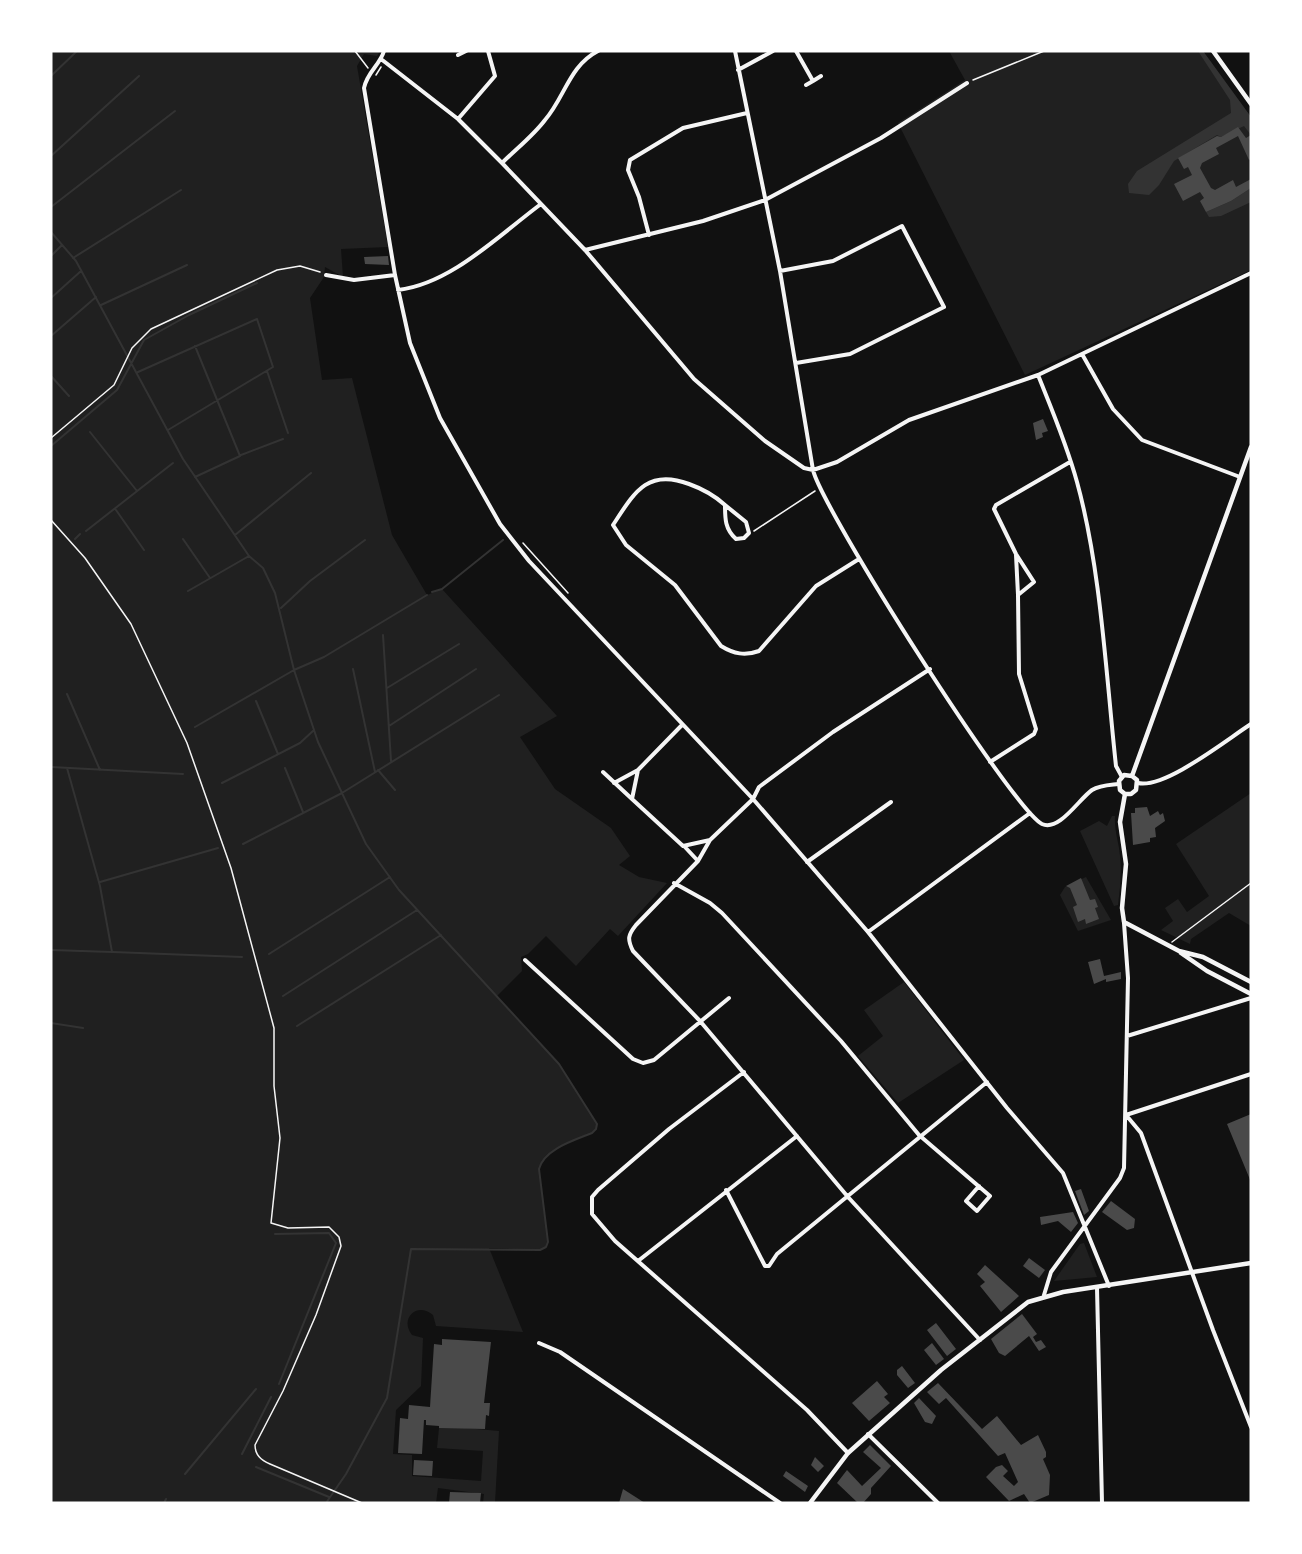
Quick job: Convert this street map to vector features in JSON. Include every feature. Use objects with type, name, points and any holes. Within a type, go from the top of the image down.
[{"type":"street","points":[[384,51],[381,59],[370,71],[364,88],[398,290],[410,343],[430,397],[469,473],[506,534],[681,726],[753,799],[868,932],[987,1082],[1063,1173],[1083,1228],[1109,1286]]},
{"type":"street","points":[[458,55],[466,51]]},
{"type":"street","points":[[458,119],[495,76],[488,51]]},
{"type":"street","points":[[502,163],[544,121],[573,72],[585,58],[598,51]]},
{"type":"street","points":[[735,51],[780,271],[813,470],[819,489],[859,559],[990,762],[1030,813],[1042,824],[1051,825],[1062,822],[1092,791],[1100,786],[1118,784]]},
{"type":"street","points":[[738,70],[772,51]]},
{"type":"street","points":[[796,51],[813,81]]},
{"type":"street","points":[[1213,51],[1251,104]]},
{"type":"street","points":[[381,59],[458,119],[502,163],[585,250],[688,373],[714,399],[796,464],[813,470],[837,462],[909,420],[1038,375],[1251,273]]},
{"type":"street","points":[[806,85],[821,76]]},
{"type":"street","points":[[585,250],[703,221],[765,200],[881,138],[967,83]]},
{"type":"street","points":[[649,235],[638,191],[627,170],[630,160],[683,128],[747,114]]},
{"type":"street","points":[[398,290],[422,287],[451,272],[541,204]]},
{"type":"street","points":[[780,271],[833,261],[902,226],[944,307],[850,354],[796,363]]},
{"type":"street","points":[[326,274],[354,280],[395,275]]},
{"type":"street","points":[[1082,354],[1113,409],[1142,441],[1240,477]]},
{"type":"street","points":[[1038,375],[1070,461],[1093,561],[1116,766],[1122,777]]},
{"type":"street","points":[[1132,776],[1251,447]]},
{"type":"street","points":[[1018,595],[1034,582],[995,514],[996,505],[1070,461]]},
{"type":"street","points":[[724,505],[725,523],[732,535],[740,539],[749,533],[746,522],[724,505],[702,488],[670,478],[657,478],[636,493],[613,525],[626,545],[675,585],[721,646],[729,651],[746,654],[763,648],[816,586],[859,559]]},
{"type":"street","points":[[990,762],[1034,734],[1036,729],[1019,674],[1016,554]]},
{"type":"street","points":[[930,669],[814,746],[759,787],[753,799],[710,840],[698,861],[628,934],[633,951],[700,1021],[848,1197],[980,1340]]},
{"type":"street","points":[[1132,776],[1137,783],[1149,785],[1168,777],[1251,724]]},
{"type":"street","points":[[614,783],[638,770],[681,726]]},
{"type":"street","points":[[632,799],[638,770]]},
{"type":"street","points":[[603,772],[698,861]]},
{"type":"street","points":[[1122,777],[1132,776]]},
{"type":"street","points":[[1118,784],[1122,777]]},
{"type":"street","points":[[1125,794],[1134,792],[1137,783]]},
{"type":"street","points":[[1044,1295],[1050,1272],[1120,1178],[1124,1168],[1127,942],[1122,908],[1126,864],[1120,822],[1125,794],[1118,784]]},
{"type":"street","points":[[807,862],[891,802]]},
{"type":"street","points":[[868,932],[1030,813]]},
{"type":"street","points":[[683,846],[710,840]]},
{"type":"street","points":[[674,884],[710,903],[722,913],[841,1041],[919,1135],[979,1186],[990,1196],[977,1211],[966,1201],[979,1186]]},
{"type":"street","points":[[1124,922],[1179,951],[1207,972],[1251,996]]},
{"type":"street","points":[[1179,951],[1203,957],[1251,982]]},
{"type":"street","points":[[525,960],[638,1062],[654,1060],[729,998]]},
{"type":"street","points":[[1127,1036],[1251,996]]},
{"type":"street","points":[[744,1072],[669,1129],[592,1197],[591,1214],[596,1222],[638,1262],[807,1410],[848,1453]]},
{"type":"street","points":[[1126,1115],[1251,1074]]},
{"type":"street","points":[[726,1190],[765,1266],[771,1264],[777,1254],[848,1197],[919,1135],[987,1082]]},
{"type":"street","points":[[1126,1115],[1141,1133],[1251,1427]]},
{"type":"street","points":[[638,1262],[797,1136]]},
{"type":"street","points":[[810,1503],[848,1453],[868,1434],[1011,1313],[1044,1295],[1251,1263]]},
{"type":"street","points":[[1097,1288],[1102,1503]]},
{"type":"street","points":[[538,1343],[560,1352],[780,1503]]},
{"type":"street","points":[[868,1434],[938,1503]]},
{"type":"path","points":[[355,51],[370,71]]},
{"type":"path","points":[[967,83],[1044,51]]},
{"type":"path","points":[[372,79],[381,71],[381,59]]},
{"type":"path","points":[[51,438],[114,385],[136,342],[151,328],[276,270],[300,266],[326,274]]},
{"type":"path","points":[[749,533],[819,489]]},
{"type":"path","points":[[51,520],[85,558],[130,624],[187,743],[231,868],[274,1028],[274,1086],[280,1138],[272,1223],[288,1228],[329,1227],[339,1237],[340,1255],[283,1391],[255,1444],[255,1450],[263,1461],[362,1503]]},
{"type":"path","points":[[517,538],[572,598]]},
{"type":"path","points":[[1167,945],[1251,883]]},
{"type":"shaded area","points":[[51,51],[380,51],[377,56],[364,54],[357,66],[388,247],[341,249],[343,277],[325,267],[324,277],[310,298],[322,380],[352,378],[392,535],[427,595],[442,589],[557,716],[520,737],[555,789],[611,828],[630,856],[619,865],[639,877],[667,883],[618,936],[610,929],[576,966],[546,936],[528,954],[521,957],[522,971],[497,996],[559,1064],[597,1124],[596,1129],[553,1151],[542,1162],[539,1169],[548,1242],[546,1247],[540,1250],[489,1248],[523,1332],[436,1326],[433,1315],[421,1310],[416,1311],[409,1318],[409,1329],[412,1335],[423,1338],[421,1386],[396,1410],[393,1454],[412,1455],[412,1476],[481,1481],[483,1451],[437,1448],[439,1428],[443,1426],[499,1431],[495,1503],[483,1503],[484,1494],[438,1488],[436,1503],[51,1503]]},
{"type":"shaded area","points":[[949,51],[1203,51],[1251,117],[1251,270],[1025,375],[898,123],[965,80]]},
{"type":"shaded area","points":[[1198,51],[1203,51],[1251,117],[1251,135],[1244,126],[1221,137],[1217,135],[1174,161],[1159,185],[1149,195],[1129,193],[1128,184],[1137,171],[1231,113],[1230,100]]},
{"type":"shaded area","points":[[1251,188],[1251,202],[1221,216],[1209,217],[1206,212],[1231,201]]},
{"type":"shaded area","points":[[1251,793],[1251,926],[1229,913],[1191,939],[1190,944],[1161,930],[1173,921],[1165,908],[1178,899],[1187,912],[1209,896],[1176,844]]},
{"type":"shaded area","points":[[1112,816],[1115,816],[1121,868],[1118,905],[1114,906],[1080,831],[1099,821],[1107,826]]},
{"type":"shaded area","points":[[1086,877],[1111,920],[1078,931],[1060,895],[1065,887]]},
{"type":"shaded area","points":[[904,982],[964,1060],[898,1103],[858,1056],[883,1036],[864,1010]]},
{"type":"shaded area","points":[[1084,1243],[1097,1277],[1054,1281],[1080,1244]]},
{"type":"building","points":[[1238,127],[1246,138],[1251,135],[1251,159],[1249,160],[1238,136],[1216,148],[1219,154],[1202,163],[1200,168],[1211,188],[1215,190],[1233,180],[1236,187],[1251,179],[1251,188],[1231,201],[1206,212],[1200,201],[1204,198],[1200,192],[1183,201],[1174,184],[1192,175],[1188,167],[1184,169],[1178,158]]},
{"type":"building","points":[[388,256],[389,265],[365,264],[364,257]]},
{"type":"building","points":[[1043,419],[1048,431],[1042,433],[1043,437],[1036,440],[1033,423]]},
{"type":"building","points":[[1147,807],[1150,816],[1158,811],[1160,815],[1163,813],[1165,821],[1155,828],[1156,837],[1150,838],[1150,842],[1133,845],[1131,813],[1135,813],[1135,808]]},
{"type":"building","points":[[1081,878],[1090,900],[1095,899],[1098,907],[1095,908],[1099,919],[1086,924],[1085,919],[1078,922],[1073,907],[1077,905],[1070,888],[1066,886]]},
{"type":"building","points":[[1100,959],[1104,976],[1121,972],[1121,979],[1106,982],[1106,979],[1094,984],[1088,962]]},
{"type":"building","points":[[1251,1114],[1251,1182],[1227,1124]]},
{"type":"building","points":[[1081,1189],[1089,1211],[1084,1215],[1075,1191]]},
{"type":"building","points":[[1111,1201],[1135,1219],[1134,1228],[1127,1230],[1102,1212]]},
{"type":"building","points":[[1073,1212],[1078,1223],[1071,1232],[1058,1221],[1041,1225],[1040,1217]]},
{"type":"building","points":[[1029,1258],[1045,1270],[1039,1278],[1023,1266]]},
{"type":"building","points":[[985,1265],[1019,1296],[1001,1312],[980,1286],[985,1282],[977,1274]]},
{"type":"building","points":[[1022,1314],[1037,1334],[1033,1337],[1036,1342],[1041,1340],[1046,1347],[1039,1351],[1029,1336],[1005,1356],[999,1353],[991,1339]]},
{"type":"building","points":[[936,1323],[956,1349],[947,1356],[927,1330]]},
{"type":"building","points":[[442,1339],[491,1342],[484,1403],[490,1403],[485,1429],[439,1428],[439,1426],[426,1425],[426,1420],[424,1420],[422,1454],[398,1453],[400,1418],[408,1419],[409,1405],[430,1407],[434,1344],[442,1345]]},
{"type":"building","points":[[932,1343],[944,1359],[936,1365],[924,1350]]},
{"type":"building","points":[[902,1366],[915,1383],[908,1388],[897,1375],[897,1370]]},
{"type":"building","points":[[877,1381],[888,1394],[884,1397],[890,1403],[869,1421],[852,1403]]},
{"type":"building","points":[[938,1383],[982,1429],[997,1416],[1021,1445],[1038,1435],[1046,1452],[1046,1457],[1043,1459],[1050,1475],[1049,1495],[1030,1503],[1024,1494],[1009,1501],[986,1477],[996,1467],[1002,1465],[1008,1471],[1003,1476],[1014,1486],[1018,1482],[1005,1453],[998,1456],[946,1398],[939,1404],[927,1392]]},
{"type":"building","points":[[919,1398],[936,1416],[932,1424],[925,1422],[914,1403]]},
{"type":"building","points":[[870,1445],[891,1466],[871,1488],[871,1494],[863,1503],[858,1503],[837,1483],[847,1470],[862,1486],[881,1468],[863,1452]]},
{"type":"building","points":[[815,1457],[824,1466],[818,1472],[811,1465]]},
{"type":"building","points":[[414,1460],[433,1461],[432,1476],[413,1475]]},
{"type":"building","points":[[786,1471],[808,1486],[805,1492],[783,1476]]},
{"type":"building","points":[[623,1489],[645,1503],[619,1503]]},
{"type":"building","points":[[450,1492],[481,1493],[480,1503],[449,1503]]},
{"type":"waterway","points":[[51,76],[77,51]]},
{"type":"waterway","points":[[51,156],[139,76]]},
{"type":"waterway","points":[[51,207],[175,111]]},
{"type":"waterway","points":[[73,258],[181,190]]},
{"type":"waterway","points":[[51,232],[76,261],[183,459],[249,556],[263,568],[275,593],[294,670],[318,742],[366,844],[399,890],[559,1064],[597,1124],[592,1133],[553,1151],[542,1162],[539,1169],[548,1242],[546,1247],[540,1250],[411,1249],[387,1398],[346,1474],[326,1503]]},
{"type":"waterway","points":[[51,256],[62,245]]},
{"type":"waterway","points":[[101,305],[187,265]]},
{"type":"waterway","points":[[51,298],[81,271]]},
{"type":"waterway","points":[[51,446],[117,390],[144,340],[189,315],[257,283]]},
{"type":"waterway","points":[[51,336],[96,297]]},
{"type":"waterway","points":[[138,372],[257,319],[273,367],[168,430]]},
{"type":"waterway","points":[[195,346],[240,456],[195,477]]},
{"type":"waterway","points":[[267,371],[288,433]]},
{"type":"waterway","points":[[51,376],[69,396]]},
{"type":"waterway","points":[[90,432],[137,491]]},
{"type":"waterway","points":[[241,455],[283,439]]},
{"type":"waterway","points":[[86,531],[173,463]]},
{"type":"waterway","points":[[235,535],[311,473]]},
{"type":"waterway","points":[[116,510],[144,550]]},
{"type":"waterway","points":[[75,539],[80,534]]},
{"type":"waterway","points":[[183,539],[210,578]]},
{"type":"waterway","points":[[281,608],[310,581],[365,540]]},
{"type":"waterway","points":[[432,592],[442,589],[503,540]]},
{"type":"waterway","points":[[188,591],[249,556]]},
{"type":"waterway","points":[[195,727],[294,670],[324,657],[427,595]]},
{"type":"waterway","points":[[383,635],[391,761]]},
{"type":"waterway","points":[[387,688],[459,644]]},
{"type":"waterway","points":[[353,669],[375,772]]},
{"type":"waterway","points":[[389,726],[476,669]]},
{"type":"waterway","points":[[67,694],[100,770]]},
{"type":"waterway","points":[[243,844],[342,793],[499,695]]},
{"type":"waterway","points":[[256,701],[278,754]]},
{"type":"waterway","points":[[222,783],[300,743],[314,730]]},
{"type":"waterway","points":[[51,767],[183,774]]},
{"type":"waterway","points":[[51,950],[112,952],[100,886],[67,768]]},
{"type":"waterway","points":[[285,768],[303,812]]},
{"type":"waterway","points":[[378,770],[395,790]]},
{"type":"waterway","points":[[100,882],[218,848]]},
{"type":"waterway","points":[[269,954],[390,877]]},
{"type":"waterway","points":[[283,996],[417,910]]},
{"type":"waterway","points":[[297,1026],[441,935]]},
{"type":"waterway","points":[[113,952],[242,957]]},
{"type":"waterway","points":[[51,1023],[83,1028]]},
{"type":"waterway","points":[[275,1234],[329,1233],[336,1243],[279,1384]]},
{"type":"waterway","points":[[185,1474],[256,1389]]},
{"type":"waterway","points":[[242,1454],[271,1397]]},
{"type":"waterway","points":[[256,1467],[329,1497]]},
{"type":"waterway","points":[[164,1503],[166,1499]]}]
